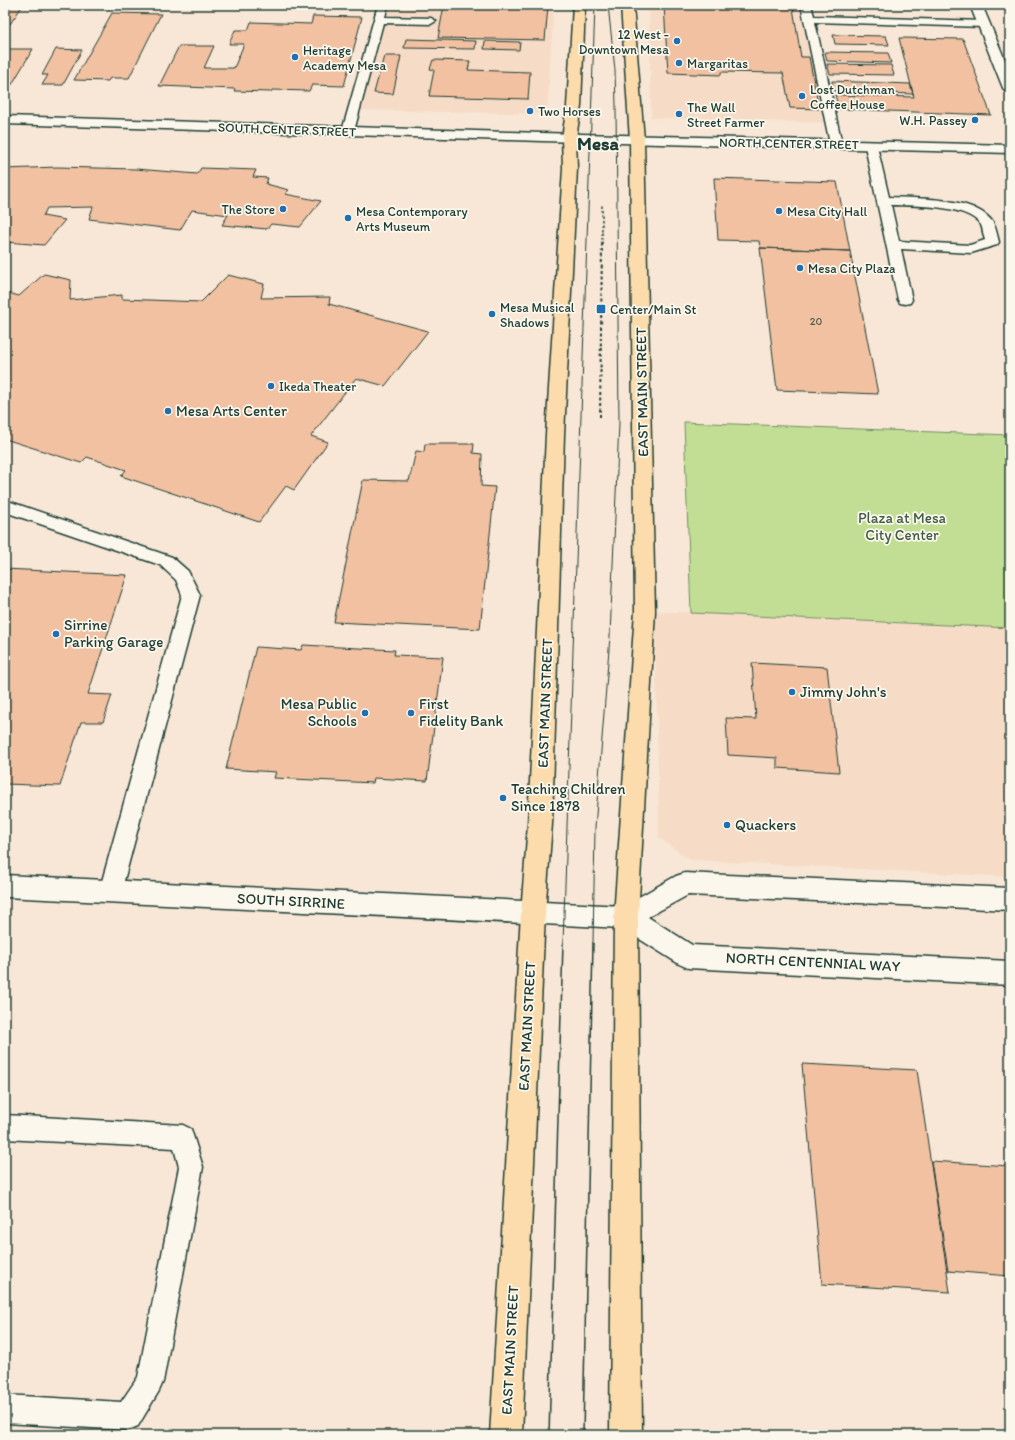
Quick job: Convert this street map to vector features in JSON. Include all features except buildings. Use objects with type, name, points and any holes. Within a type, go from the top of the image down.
[{"type":"main road","name":"EAST MAIN STREET","points":[[506,1435],[533,913],[540,824],[555,435],[570,168],[569,138],[574,106],[579,5]]},
{"type":"main road","name":"EAST MAIN STREET","points":[[626,1435],[626,917],[645,611],[637,140],[627,5]]},
{"type":"street","points":[[976,5],[1010,88]]},
{"type":"street","name":"SOUTH CENTER STREET","points":[[5,120],[569,138]]},
{"type":"street","name":"NORTH CENTER STREET","points":[[569,138],[1010,149]]},
{"type":"street","points":[[626,917],[684,884],[1010,899]]},
{"type":"street","name":"SOUTH SIRRINE","points":[[5,886],[576,915]]},
{"type":"street","name":"NORTH CENTENNIAL WAY","points":[[576,915],[626,917],[688,956],[1010,973]]},
{"type":"lane","points":[[348,131],[383,5]]},
{"type":"lane","points":[[806,5],[836,144]]},
{"type":"lane","points":[[809,19],[984,24]]},
{"type":"lane","points":[[378,20],[430,21]]},
{"type":"lane","points":[[871,146],[905,300]]},
{"type":"lane","points":[[883,201],[947,205],[966,208],[977,214],[987,224],[992,242],[971,249],[893,245]]},
{"type":"lane","points":[[5,506],[166,561],[177,568],[186,579],[191,595],[110,892]]},
{"type":"lane","points":[[5,1127],[184,1137],[191,1167],[150,1382],[128,1416],[5,1409]]},
{"type":"path","points":[[600,417],[602,205]]},
{"type":"shaded area","points":[[380,5],[554,5],[547,114],[352,110]]},
{"type":"shaded area","points":[[649,5],[809,5],[834,123],[651,118]]},
{"type":"shaded area","points":[[655,611],[1010,627],[1010,877],[690,860],[659,838]]},
{"type":"green space","name":"Plaza at Mesa City Center","points":[[684,422],[1010,435],[1010,628],[691,613]]},
{"type":"tram line","points":[[563,944],[595,5]]},
{"type":"tram line","points":[[593,944],[595,828],[610,636],[619,423],[616,106],[615,70],[608,5]]},
{"type":"tram line","points":[[549,1435],[563,943]]},
{"type":"tram line","points":[[583,1435],[593,943]]},
{"type":"place","name":"12 West - Downtown Mesa","points":[[677,41]]},
{"type":"place","name":"Heritage Academy Mesa","points":[[295,57]]},
{"type":"place","name":"Margaritas","points":[[679,63]]},
{"type":"place","name":"Lost Dutchman Coffee House","points":[[802,96]]},
{"type":"place","name":"Two Horses","points":[[530,111]]},
{"type":"place","name":"The Wall Street Farmer","points":[[679,114]]},
{"type":"place","name":"W.H. Passey","points":[[975,120]]},
{"type":"place","name":"The Store","points":[[283,209]]},
{"type":"place","name":"Mesa City Hall","points":[[779,211]]},
{"type":"place","name":"Mesa Contemporary Arts Museum","points":[[348,218]]},
{"type":"place","name":"Mesa City Plaza","points":[[800,268]]},
{"type":"place","name":"Center/Main St","points":[[601,309]]},
{"type":"place","name":"Mesa Musical Shadows","points":[[492,314]]},
{"type":"place","name":"Ikeda Theater","points":[[271,386]]},
{"type":"place","name":"Mesa Arts Center","points":[[168,411]]},
{"type":"place","name":"Sirrine Parking Garage","points":[[56,634]]},
{"type":"place","name":"Jimmy John's","points":[[792,692]]},
{"type":"place","name":"Mesa Public Schools","points":[[365,713]]},
{"type":"place","name":"First Fidelity Bank","points":[[411,713]]},
{"type":"place","name":"Teaching Children Since 1878","points":[[503,798]]},
{"type":"place","name":"Quackers","points":[[727,825]]},
{"type":"district","name":"Mesa","points":[[598,143]]}]
